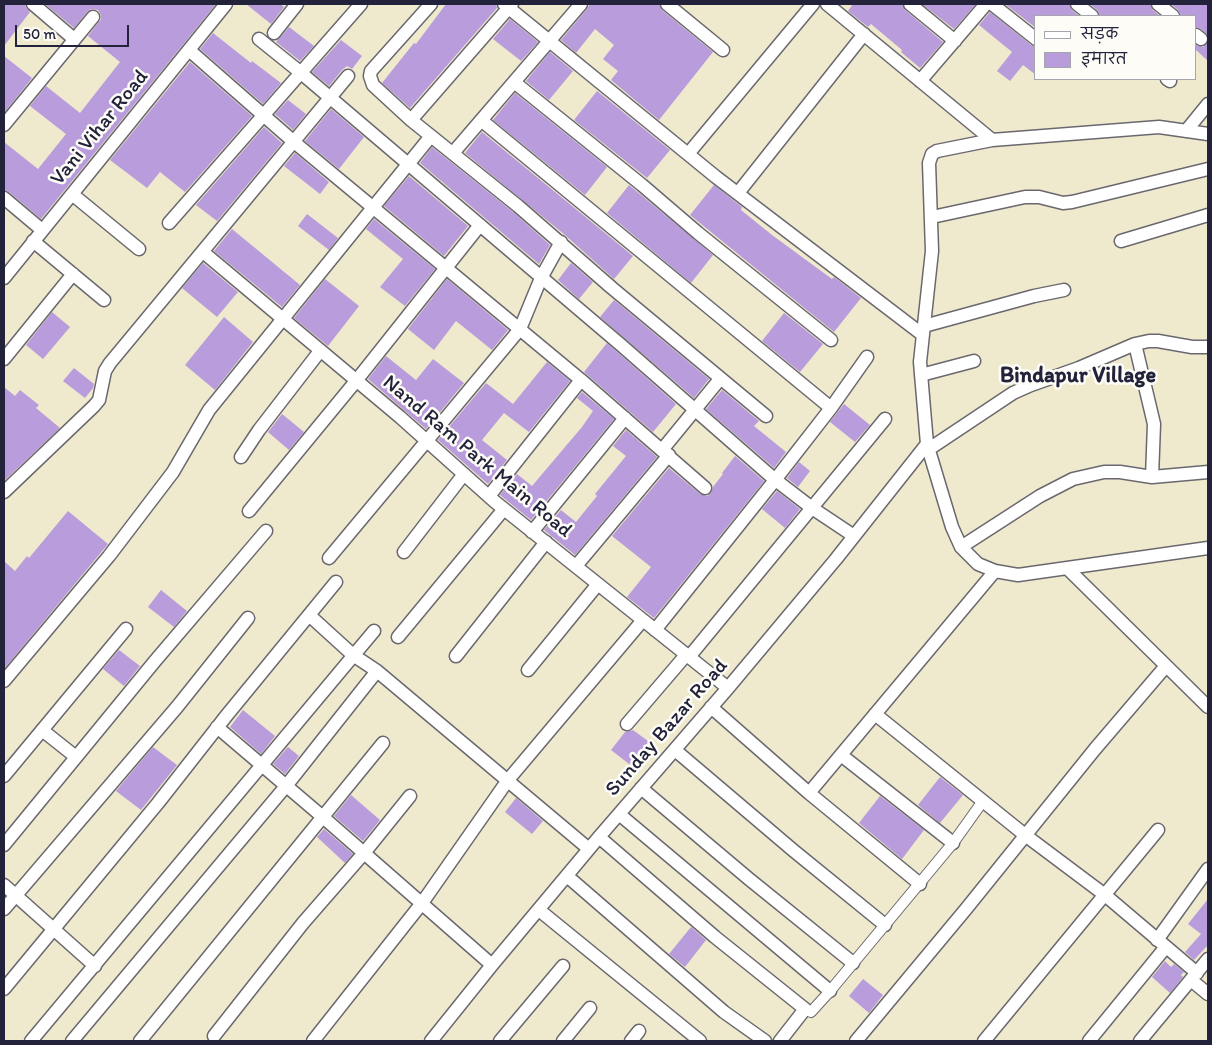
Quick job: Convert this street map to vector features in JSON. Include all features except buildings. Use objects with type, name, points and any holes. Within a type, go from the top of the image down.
[{"type":"street","points":[[33,4],[74,39]]},
{"type":"street","name":"Vani Vihar Road","points":[[4,278],[226,4]]},
{"type":"street","points":[[274,33],[297,4]]},
{"type":"street","points":[[169,223],[360,4]]},
{"type":"street","points":[[432,4],[371,72],[370,76],[373,85],[411,120],[561,242],[612,288],[766,416]]},
{"type":"street","points":[[453,153],[581,4]]},
{"type":"street","points":[[667,4],[723,50]]},
{"type":"street","points":[[688,154],[813,4]]},
{"type":"street","points":[[827,4],[992,140]]},
{"type":"street","points":[[910,4],[955,41]]},
{"type":"street","points":[[920,81],[986,4]]},
{"type":"street","points":[[992,4],[1034,37]]},
{"type":"street","points":[[1077,4],[1091,15]]},
{"type":"street","points":[[1158,4],[1172,15]]},
{"type":"street","points":[[411,120],[508,5],[688,154],[923,330]]},
{"type":"street","points":[[4,125],[93,17]]},
{"type":"street","points":[[738,193],[864,34]]},
{"type":"street","points":[[258,39],[300,72],[329,99],[480,225],[775,480],[854,536]]},
{"type":"street","points":[[189,50],[294,142],[581,380],[705,488]]},
{"type":"street","points":[[4,492],[99,400],[105,371],[110,363],[348,76]]},
{"type":"street","points":[[514,82],[830,340]]},
{"type":"street","points":[[1186,131],[1208,104]]},
{"type":"street","points":[[481,120],[831,408]]},
{"type":"street","points":[[1208,134],[1159,128],[992,140],[937,151],[932,154],[929,163],[932,251],[920,362],[928,446],[952,527],[961,547],[978,564],[995,572],[1018,576],[1208,548]]},
{"type":"street","points":[[4,681],[109,556],[173,472],[209,410],[431,136]]},
{"type":"street","points":[[932,217],[1025,197],[1039,197],[1063,203],[1072,202],[1208,169]]},
{"type":"street","points":[[72,194],[140,249]]},
{"type":"street","points":[[4,198],[42,230]]},
{"type":"street","points":[[1121,241],[1208,215]]},
{"type":"street","points":[[249,511],[356,381],[480,225]]},
{"type":"street","points":[[33,241],[104,300]]},
{"type":"street","points":[[329,558],[520,329],[541,278],[561,242]]},
{"type":"street","name":"Nand Ram Park Main Road","points":[[203,252],[504,509],[728,688]]},
{"type":"street","points":[[4,359],[74,274]]},
{"type":"street","points":[[923,330],[1064,290]]},
{"type":"street","name":"Sunday Bazar Road","points":[[436,1040],[492,965],[728,688],[928,446],[1013,393],[1031,384],[1079,368],[1135,344],[1158,341],[1192,347],[1208,347]]},
{"type":"street","points":[[1135,344],[1154,424],[1152,477]]},
{"type":"street","points":[[240,457],[320,352]]},
{"type":"street","points":[[655,630],[831,408],[866,357]]},
{"type":"street","points":[[921,375],[974,361]]},
{"type":"street","points":[[576,566],[665,453],[694,409],[720,378]]},
{"type":"street","points":[[489,496],[581,380]]},
{"type":"street","points":[[532,532],[625,418]]},
{"type":"street","points":[[627,724],[812,508],[885,418]]},
{"type":"street","points":[[961,547],[1040,496],[1074,479],[1104,472],[1120,472],[1152,477],[1208,472]]},
{"type":"street","points":[[404,552],[464,474]]},
{"type":"street","points":[[398,637],[504,509]]},
{"type":"street","points":[[4,845],[155,660],[266,531]]},
{"type":"street","points":[[456,656],[546,542]]},
{"type":"street","points":[[1068,569],[1208,707]]},
{"type":"street","points":[[809,793],[995,572]]},
{"type":"street","points":[[4,989],[158,803],[217,727],[336,582]]},
{"type":"street","points":[[528,670],[598,584]]},
{"type":"street","points":[[309,615],[353,656],[377,671],[589,849]]},
{"type":"street","points":[[4,908],[177,707],[248,618]]},
{"type":"street","points":[[313,1041],[422,903],[508,780],[643,620]]},
{"type":"street","points":[[4,776],[126,629]]},
{"type":"street","points":[[31,1041],[374,631]]},
{"type":"street","points":[[856,1041],[1095,749],[1166,666]]},
{"type":"street","points":[[72,1041],[286,786],[377,671]]},
{"type":"street","points":[[711,707],[809,793],[920,884]]},
{"type":"street","points":[[875,714],[1025,835],[1105,895],[1161,944],[1208,994]]},
{"type":"street","points":[[217,727],[492,965]]},
{"type":"street","points":[[42,730],[76,757]]},
{"type":"street","points":[[140,1041],[324,818],[383,743]]},
{"type":"street","points":[[675,750],[885,925]]},
{"type":"street","points":[[841,755],[953,843]]},
{"type":"street","points":[[641,788],[853,963]]},
{"type":"street","points":[[214,1036],[303,923],[364,853],[410,796]]},
{"type":"street","points":[[600,837],[715,937],[804,1009],[811,1012],[920,884],[983,801]]},
{"type":"street","points":[[619,814],[830,991]]},
{"type":"street","points":[[984,1041],[1158,830]]},
{"type":"street","points":[[1089,1041],[1161,944],[1208,869]]},
{"type":"street","points":[[567,876],[724,1012],[765,1041]]},
{"type":"street","points":[[4,885],[95,966]]},
{"type":"street","points":[[540,910],[700,1041]]},
{"type":"street","points":[[1140,1041],[1208,959]]},
{"type":"street","points":[[500,1041],[563,966]]},
{"type":"street","points":[[563,1041],[590,1008]]},
{"type":"street","points":[[780,1041],[804,1009]]},
{"type":"district","name":"Bindapur Village","points":[[1078,376]]}]
